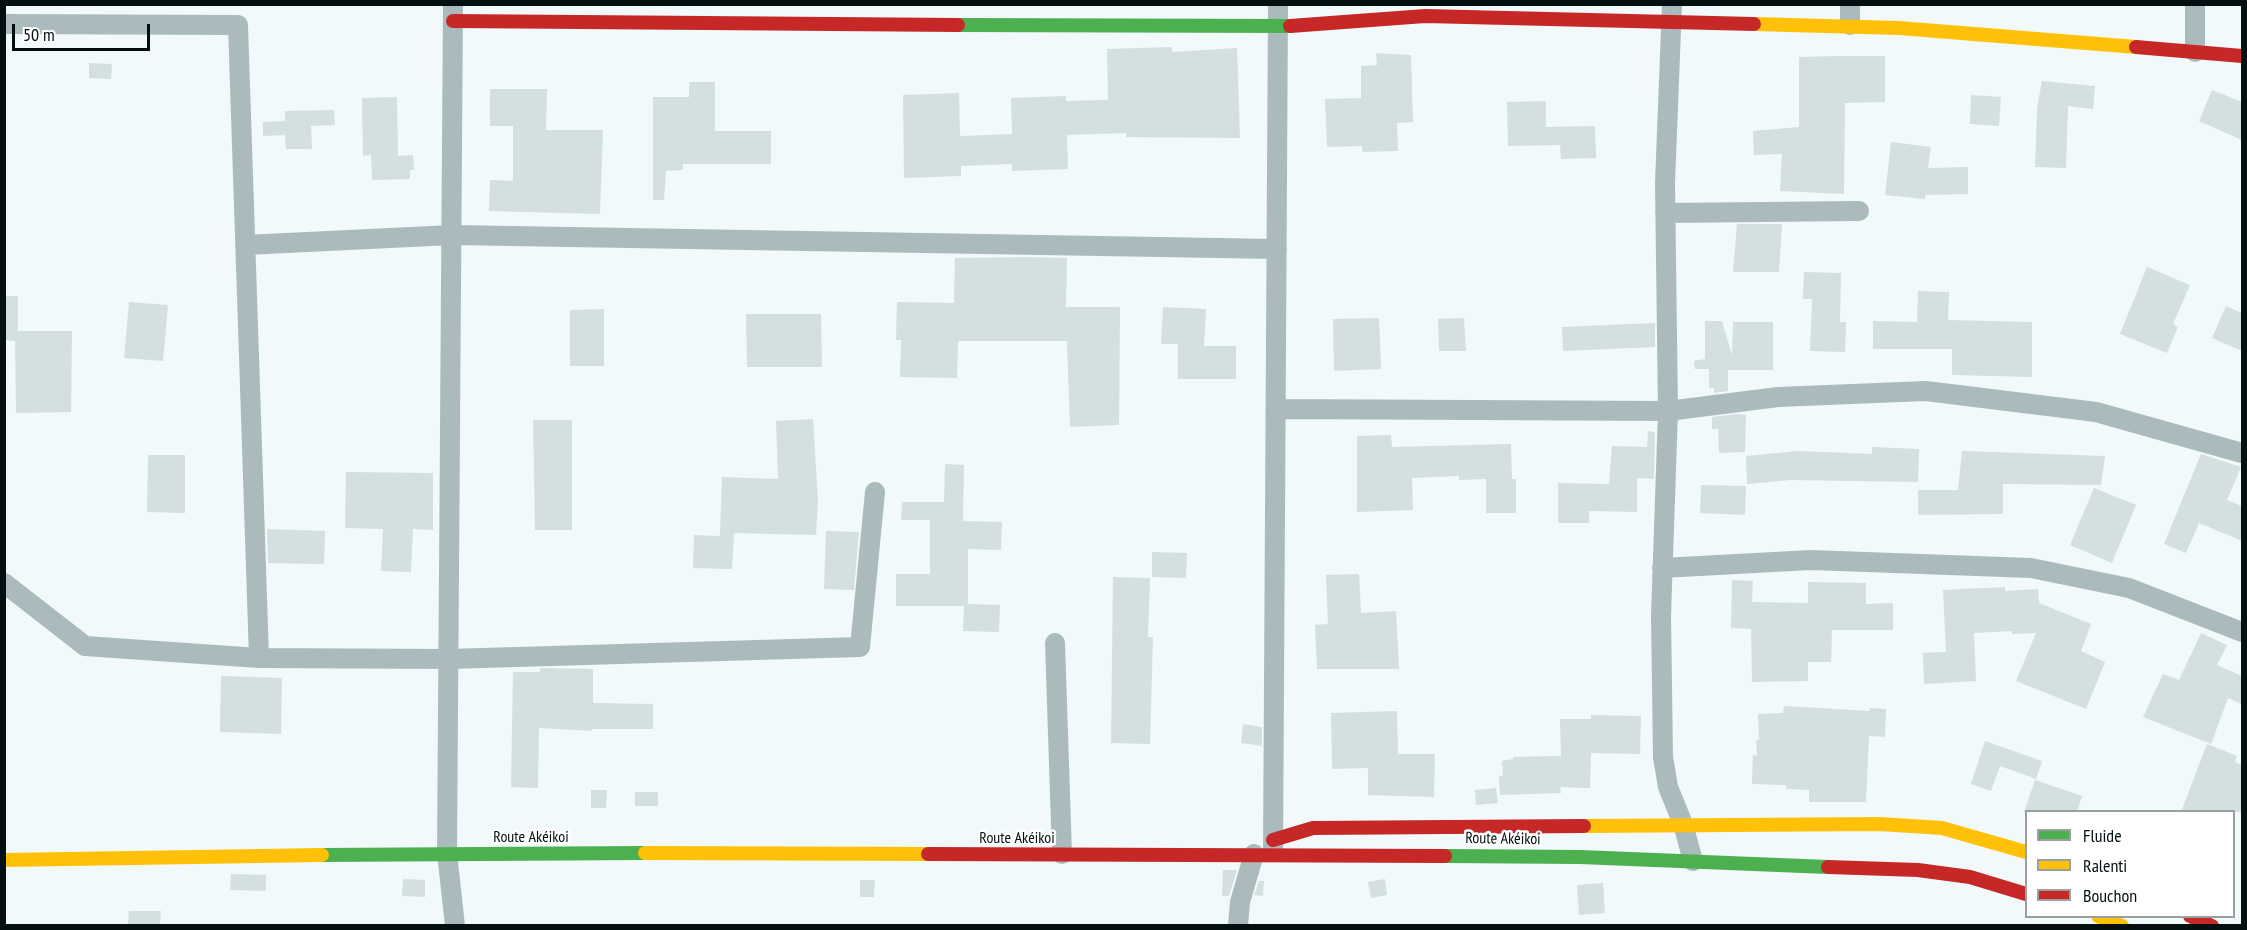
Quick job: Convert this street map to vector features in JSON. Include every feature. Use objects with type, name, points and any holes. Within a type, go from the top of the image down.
[{"type":"street","points":[[1238,926],[1240,902],[1267,849],[1276,409],[1278,4]]},
{"type":"street","points":[[1850,4],[1850,25]]},
{"type":"street","points":[[2195,4],[2195,52]]},
{"type":"street","points":[[454,926],[447,853],[453,13],[1278,27],[1330,19],[1394,17],[1582,19],[1671,14],[1850,25],[2242,56]]},
{"type":"street","points":[[1671,14],[1665,213],[1668,411],[1662,567],[1663,757],[1668,787],[1683,824],[1693,861]]},
{"type":"street","points":[[4,24],[238,25],[259,658]]},
{"type":"street","points":[[1665,213],[1859,211]]},
{"type":"street","points":[[245,245],[452,235],[1277,249]]},
{"type":"street","points":[[1276,409],[1668,411],[1778,397],[1926,392],[2096,412],[2242,453]]},
{"type":"street","points":[[4,584],[85,646],[259,658],[448,659],[860,647],[875,492]]},
{"type":"street","points":[[1662,567],[1811,560],[2031,568],[2129,588],[2242,632]]},
{"type":"street","points":[[1055,643],[1062,854]]},
{"type":"street","name":"Route Akéikoi","points":[[1267,849],[1313,828],[1880,824],[1942,828],[2025,852]]},
{"type":"street","name":"Route Akéikoi","points":[[4,860],[447,853],[1062,854],[1267,849],[1580,857],[1918,870],[1970,877],[2025,894]]},
{"type":"street","points":[[2103,918],[2122,926]]},
{"type":"street","points":[[2194,918],[2212,926]]},
{"type":"building","points":[[1172,47],[1172,52],[1237,48],[1240,138],[1126,137],[1126,133],[1067,135],[1068,169],[1012,171],[1012,164],[961,166],[961,176],[904,178],[903,95],[959,93],[960,136],[1012,134],[1011,98],[1066,96],[1066,101],[1108,100],[1107,49]]},
{"type":"building","points":[[1376,53],[1411,55],[1413,122],[1397,123],[1398,151],[1362,152],[1362,146],[1327,147],[1325,99],[1361,98],[1361,66],[1377,65]]},
{"type":"building","points":[[1885,56],[1885,102],[1845,103],[1844,194],[1780,191],[1782,154],[1754,155],[1753,131],[1799,127],[1799,57]]},
{"type":"building","points":[[89,63],[112,64],[111,79],[89,78]]},
{"type":"building","points":[[2042,81],[2095,86],[2093,109],[2068,106],[2066,168],[2035,167],[2037,108]]},
{"type":"building","points":[[689,82],[715,82],[715,131],[771,131],[771,164],[683,164],[683,170],[666,171],[664,200],[653,200],[653,97],[689,97]]},
{"type":"building","points":[[490,89],[547,89],[546,130],[603,130],[600,214],[489,211],[490,180],[513,181],[513,126],[490,126]]},
{"type":"building","points":[[2212,90],[2242,102],[2242,140],[2199,121]]},
{"type":"building","points":[[1971,95],[2001,97],[1999,126],[1970,124]]},
{"type":"building","points":[[397,97],[398,156],[413,155],[414,170],[410,170],[410,179],[372,180],[371,155],[363,156],[362,98]]},
{"type":"building","points":[[1546,101],[1546,127],[1595,126],[1596,158],[1561,159],[1560,145],[1508,146],[1507,102]]},
{"type":"building","points":[[334,110],[335,125],[311,126],[312,149],[286,149],[285,135],[263,136],[263,122],[285,121],[285,111]]},
{"type":"building","points":[[1891,142],[1931,147],[1928,168],[1968,167],[1968,194],[1925,195],[1925,199],[1885,195]]},
{"type":"building","points":[[1737,224],[1782,224],[1779,272],[1733,272]]},
{"type":"building","points":[[955,258],[1067,258],[1066,307],[1120,307],[1119,425],[1070,427],[1067,341],[958,341],[957,378],[900,377],[901,340],[896,340],[897,302],[954,303]]},
{"type":"building","points":[[2147,267],[2190,285],[2173,324],[2178,327],[2167,353],[2120,334]]},
{"type":"building","points":[[1804,272],[1841,273],[1840,322],[1846,322],[1845,352],[1810,351],[1812,299],[1803,299]]},
{"type":"building","points":[[1918,291],[1949,292],[1948,320],[2032,322],[2032,377],[1952,375],[1952,349],[1873,349],[1873,321],[1917,322]]},
{"type":"building","points":[[4,296],[18,296],[18,331],[72,331],[71,412],[16,413],[15,341],[4,340]]},
{"type":"building","points":[[129,302],[168,305],[163,361],[124,358]]},
{"type":"building","points":[[2226,306],[2242,313],[2242,351],[2212,338]]},
{"type":"building","points":[[1163,307],[1206,309],[1204,346],[1236,346],[1236,379],[1178,379],[1178,344],[1161,344]]},
{"type":"building","points":[[604,309],[604,366],[570,366],[570,310]]},
{"type":"building","points":[[746,314],[821,314],[822,367],[747,367]]},
{"type":"building","points":[[1379,318],[1381,369],[1334,371],[1333,319]]},
{"type":"building","points":[[1464,318],[1466,351],[1439,351],[1438,319]]},
{"type":"building","points":[[1705,321],[1722,321],[1732,355],[1733,322],[1773,322],[1773,370],[1728,370],[1728,391],[1714,393],[1714,388],[1709,388],[1709,369],[1695,369],[1694,361],[1705,359]]},
{"type":"building","points":[[1655,323],[1655,347],[1563,351],[1562,327]]},
{"type":"building","points":[[1746,415],[1745,452],[1719,453],[1718,429],[1712,429],[1712,417]]},
{"type":"building","points":[[813,419],[818,501],[816,535],[734,533],[732,569],[693,568],[694,535],[720,536],[722,477],[778,479],[776,421]]},
{"type":"building","points":[[533,420],[572,420],[572,530],[535,530]]},
{"type":"building","points":[[1648,431],[1655,432],[1654,479],[1637,478],[1637,512],[1589,511],[1589,523],[1558,523],[1558,483],[1609,484],[1612,446],[1647,447]]},
{"type":"building","points":[[1391,435],[1392,447],[1511,444],[1512,479],[1516,479],[1516,513],[1486,513],[1486,479],[1459,480],[1459,476],[1412,478],[1413,510],[1357,512],[1357,436]]},
{"type":"building","points":[[1872,447],[1919,449],[1918,482],[1791,480],[1747,484],[1746,456],[1797,451],[1872,454]]},
{"type":"building","points":[[1962,451],[2105,456],[2101,485],[2003,484],[2003,514],[1918,515],[1918,490],[1958,490]]},
{"type":"building","points":[[2201,454],[2241,467],[2227,500],[2242,506],[2242,541],[2199,523],[2186,553],[2164,544]]},
{"type":"building","points":[[148,455],[185,455],[185,513],[147,512]]},
{"type":"building","points":[[945,464],[964,465],[963,521],[1002,522],[1001,550],[968,549],[968,604],[1000,605],[999,632],[963,631],[964,606],[896,606],[896,574],[930,574],[930,520],[901,520],[902,502],[944,502]]},
{"type":"building","points":[[346,472],[433,473],[433,530],[413,529],[411,572],[381,571],[383,529],[345,528]]},
{"type":"building","points":[[1701,485],[1746,486],[1745,515],[1700,513]]},
{"type":"building","points":[[2094,488],[2136,505],[2112,563],[2070,545]]},
{"type":"building","points":[[267,529],[325,531],[324,564],[268,563]]},
{"type":"building","points":[[826,531],[859,532],[854,590],[824,589]]},
{"type":"building","points":[[1152,552],[1187,553],[1186,578],[1152,577]]},
{"type":"building","points":[[1359,574],[1361,613],[1396,611],[1399,669],[1317,669],[1315,625],[1328,624],[1326,575]]},
{"type":"building","points":[[1113,577],[1150,578],[1148,637],[1153,637],[1150,744],[1111,743]]},
{"type":"building","points":[[1732,580],[1753,581],[1752,602],[1808,603],[1808,582],[1866,583],[1866,604],[1893,603],[1893,630],[1832,630],[1831,662],[1808,662],[1808,681],[1752,682],[1751,629],[1731,628]]},
{"type":"building","points":[[2005,587],[2005,591],[2038,589],[2039,603],[2091,624],[2081,651],[2105,662],[2086,709],[2016,681],[2036,633],[2012,634],[2012,631],[1974,633],[1976,681],[1924,684],[1923,653],[1946,652],[1943,590]]},
{"type":"building","points":[[2201,633],[2227,645],[2217,665],[2242,676],[2242,704],[2228,698],[2211,744],[2143,717],[2163,674],[2179,680]]},
{"type":"building","points":[[540,668],[593,669],[593,703],[653,704],[653,729],[592,729],[592,731],[539,728],[538,788],[511,787],[513,672],[540,672]]},
{"type":"building","points":[[221,676],[282,678],[281,734],[220,732]]},
{"type":"building","points":[[1784,706],[1869,711],[1870,708],[1886,709],[1885,737],[1869,736],[1866,802],[1809,802],[1809,790],[1786,789],[1786,785],[1752,784],[1753,755],[1757,756],[1756,740],[1759,740],[1758,714],[1783,713]]},
{"type":"building","points":[[1397,711],[1398,754],[1435,754],[1434,797],[1368,795],[1368,768],[1332,769],[1331,713]]},
{"type":"building","points":[[1591,715],[1641,716],[1640,754],[1591,753],[1590,788],[1560,787],[1561,793],[1500,795],[1499,776],[1503,776],[1502,761],[1513,759],[1513,757],[1561,756],[1560,719],[1591,719]]},
{"type":"building","points":[[1243,724],[1262,727],[1262,746],[1241,743]]},
{"type":"building","points":[[1985,741],[2042,761],[2036,779],[2000,766],[1991,791],[1971,784]]},
{"type":"building","points":[[2207,744],[2237,756],[2235,762],[2242,765],[2242,812],[2182,810]]},
{"type":"building","points":[[2035,780],[2082,796],[2078,810],[2025,810],[2024,812]]},
{"type":"building","points":[[1496,788],[1498,803],[1476,805],[1475,790]]},
{"type":"building","points":[[591,790],[607,790],[606,808],[591,808]]},
{"type":"building","points":[[635,792],[658,792],[658,806],[635,806]]},
{"type":"building","points":[[1223,870],[1237,870],[1229,896],[1222,896]]},
{"type":"building","points":[[231,874],[266,875],[266,891],[230,890]]},
{"type":"building","points":[[403,879],[425,880],[425,897],[402,896]]},
{"type":"building","points":[[1385,879],[1387,895],[1371,898],[1368,882]]},
{"type":"building","points":[[860,880],[875,880],[874,897],[860,897]]},
{"type":"building","points":[[1259,881],[1264,881],[1263,896],[1254,895]]},
{"type":"building","points":[[1603,883],[1605,913],[1579,915],[1577,885]]},
{"type":"building","points":[[129,911],[161,911],[160,926],[128,926]]},
{"type":"traffic: fast","points":[[958,25],[1290,26]]},
{"type":"traffic: fast","points":[[322,855],[645,853]]},
{"type":"traffic: fast","points":[[1445,856],[1580,857],[1828,867]]},
{"type":"traffic: slow","points":[[1754,24],[1899,28],[2136,47]]},
{"type":"traffic: slow","points":[[1584,826],[1880,824],[1942,828],[2025,852]]},
{"type":"traffic: slow","points":[[645,853],[928,854]]},
{"type":"traffic: slow","points":[[4,860],[322,855]]},
{"type":"traffic: slow","points":[[2103,918],[2122,926]]},
{"type":"traffic: jam","points":[[1290,26],[1425,16],[1754,24]]},
{"type":"traffic: jam","points":[[453,21],[958,25]]},
{"type":"traffic: jam","points":[[2136,47],[2242,56]]},
{"type":"traffic: jam","points":[[1273,840],[1313,828],[1584,826]]},
{"type":"traffic: jam","points":[[928,854],[1445,856]]},
{"type":"traffic: jam","points":[[1828,867],[1918,870],[1970,877],[2025,894]]},
{"type":"traffic: jam","points":[[2194,918],[2212,926]]}]
